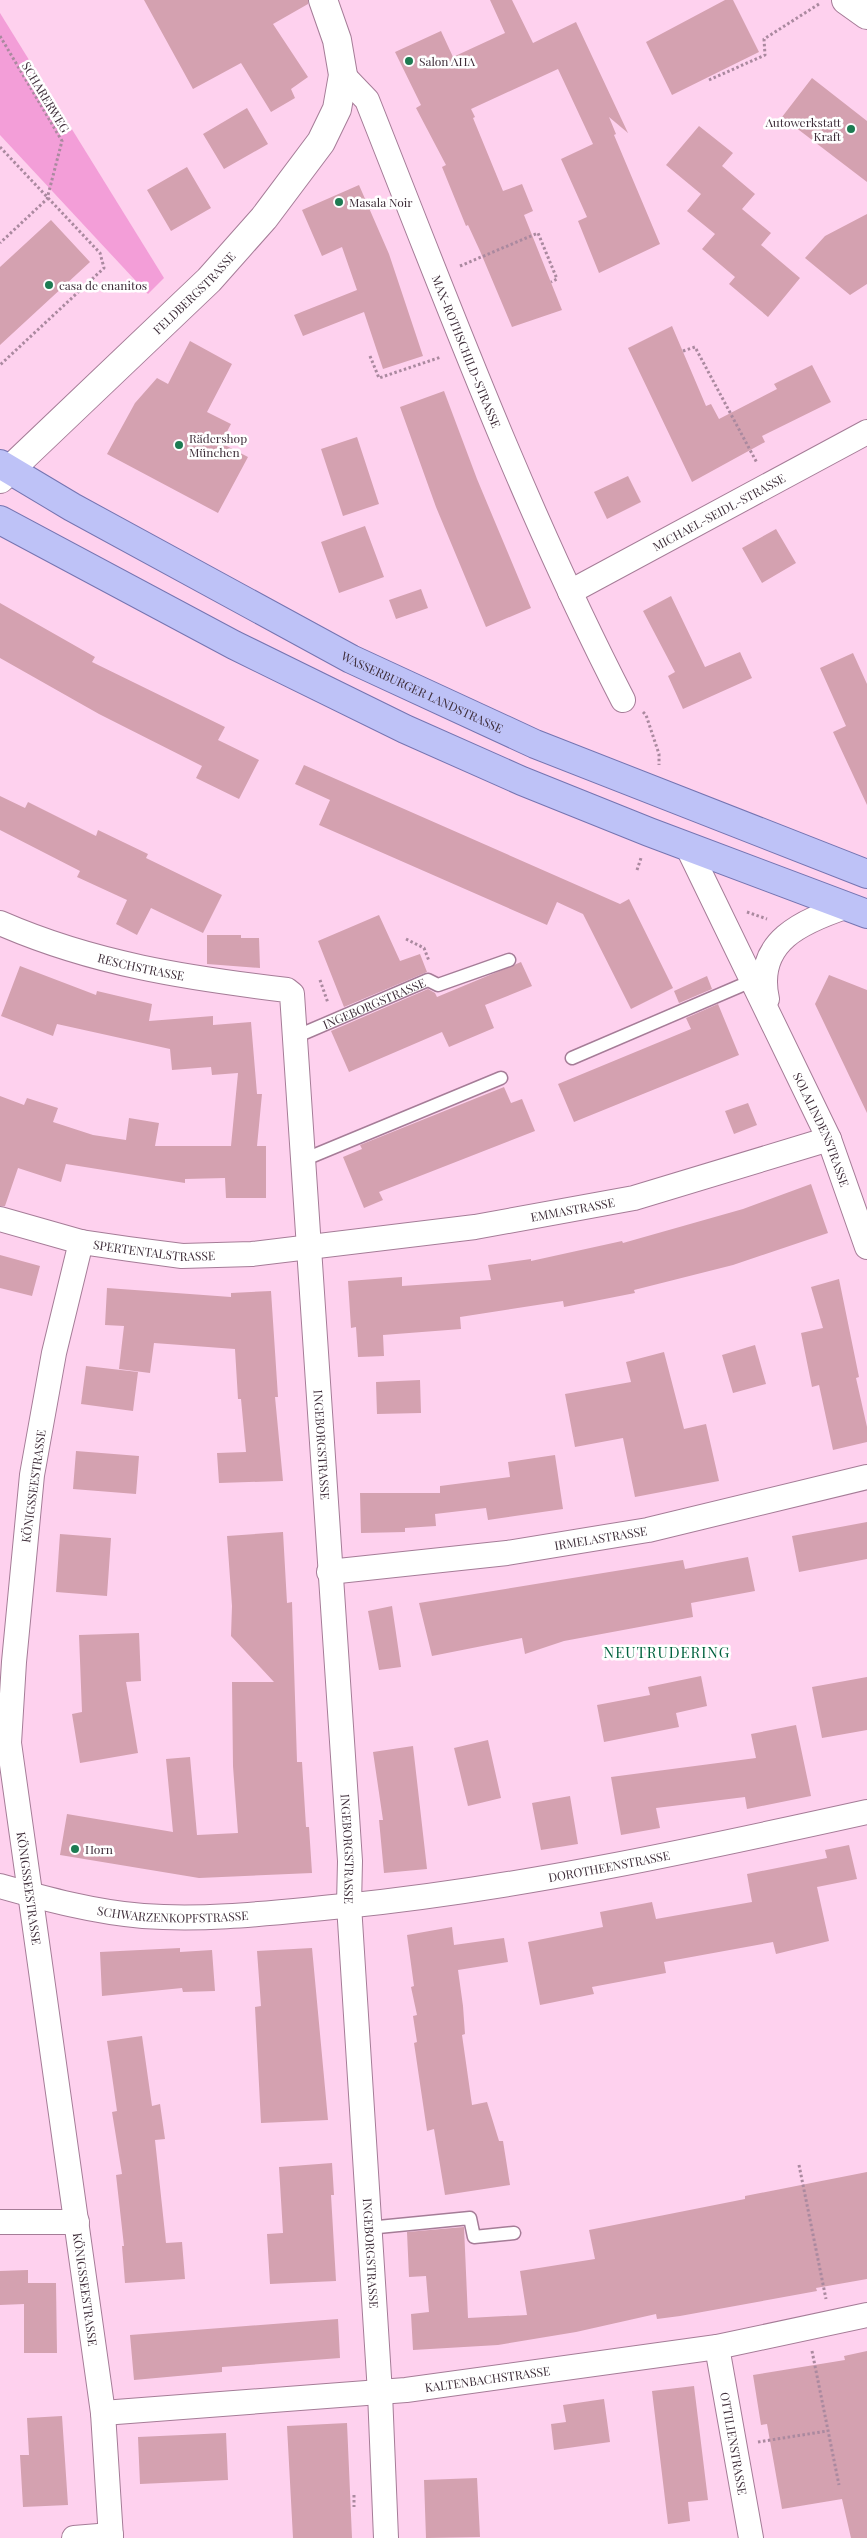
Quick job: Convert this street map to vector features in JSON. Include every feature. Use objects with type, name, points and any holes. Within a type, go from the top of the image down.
[{"type":"main road","name":"WASSERBURGER LANDSTRASSE","points":[[3,471],[368,667],[535,744],[867,874]]},
{"type":"main road","points":[[0,520],[234,645],[405,729],[522,781],[687,846],[858,910]]},
{"type":"street","name":"MAX-ROTHSCHILD-STRASSE","points":[[323,0],[337,40],[344,74],[367,100],[469,358],[570,592],[623,700]]},
{"type":"street","points":[[846,0],[867,15]]},
{"type":"street","name":"FELDBERGSTRASSE","points":[[3,471],[209,280],[264,218],[321,142],[338,109],[344,74]]},
{"type":"street","name":"MICHAEL-SEIDL-STRASSE","points":[[570,592],[867,432]]},
{"type":"street","name":"SOLALINDENSTRASSE","points":[[687,846],[754,980],[829,1138],[867,1247]]},
{"type":"street","name":"SOLALINDENSTRASSE","points":[[771,1015],[765,988],[766,963],[774,948],[794,929],[824,914],[858,910]]},
{"type":"street","name":"RESCHSTRASSE","points":[[0,923],[76,953],[140,969],[287,990]]},
{"type":"street","name":"INGEBORGSTRASSE","points":[[287,990],[292,994],[310,1248],[329,1572],[350,1861],[349,1905],[368,2228],[380,2393],[386,2538]]},
{"type":"street","name":"EMMASTRASSE","points":[[310,1248],[475,1226],[634,1198],[829,1138]]},
{"type":"street","name":"SPERTENTALSTRASSE","points":[[0,1219],[81,1242],[182,1256],[252,1254],[310,1248]]},
{"type":"street","name":"KÖNIGSSEESTRASSE","points":[[81,1242],[54,1353],[32,1475],[14,1662],[9,1744],[103,2413],[111,2537]]},
{"type":"street","name":"IRMELASTRASSE","points":[[329,1572],[507,1553],[648,1530],[867,1477]]},
{"type":"street","name":"DOROTHEENSTRASSE","points":[[349,1905],[388,1902],[670,1856],[867,1812]]},
{"type":"street","name":"SCHWARZENKOPFSTRASSE","points":[[0,1886],[72,1905],[142,1916],[218,1918],[349,1905]]},
{"type":"street","points":[[0,2222],[77,2222]]},
{"type":"street","name":"KALTENBACHSTRASSE","points":[[103,2413],[380,2393],[717,2348],[867,2315]]},
{"type":"street","name":"OTTILIENSTRASSE","points":[[717,2348],[733,2446],[751,2538]]},
{"type":"street","points":[[74,2538],[111,2537]]},
{"type":"lane","name":"INGEBORGSTRASSE","points":[[295,1038],[428,980],[438,985],[509,960]]},
{"type":"lane","points":[[572,1058],[754,980]]},
{"type":"lane","points":[[304,1160],[501,1078]]},
{"type":"lane","points":[[368,2228],[470,2218],[474,2237],[514,2232]]},
{"type":"path","points":[[709,80],[765,54],[764,38],[826,0]]},
{"type":"path","name":"SCHARERWEG","points":[[0,36],[62,141],[47,199]]},
{"type":"path","points":[[0,147],[100,254],[104,268],[0,365]]},
{"type":"path","points":[[0,243],[47,199]]},
{"type":"path","points":[[455,268],[538,233],[557,279],[551,282]]},
{"type":"path","points":[[682,351],[695,347],[758,466]]},
{"type":"path","points":[[370,356],[379,378],[444,356]]},
{"type":"path","points":[[714,900],[794,929]]},
{"type":"path","points":[[799,2165],[831,2323]]},
{"type":"path","points":[[815,2365],[839,2486]]},
{"type":"path","points":[[733,2446],[827,2431]]},
{"type":"path","points":[[354,2495],[354,2507]]},
{"type":"shaded area","points":[[0,13],[164,278],[148,294],[0,135]]},
{"type":"building","points":[[144,0],[308,0],[308,4],[273,24],[308,77],[291,89],[295,98],[271,112],[241,63],[193,89]]},
{"type":"building","points":[[490,0],[512,0],[533,43],[576,22],[628,133],[609,117],[616,134],[614,135],[660,244],[599,273],[578,221],[587,217],[561,159],[593,144],[558,69],[471,109],[503,191],[522,184],[533,211],[524,215],[562,310],[512,327],[480,251],[468,225],[466,226],[442,167],[446,165],[416,108],[421,105],[395,52],[441,31],[453,57],[505,33]]},
{"type":"building","points":[[725,0],[733,0],[759,52],[672,95],[646,42]]},
{"type":"building","points":[[812,78],[867,121],[867,182],[782,117]]},
{"type":"building","points":[[247,108],[268,144],[224,169],[203,134]]},
{"type":"building","points":[[699,126],[733,153],[722,166],[755,194],[742,209],[771,233],[761,245],[800,278],[768,317],[729,284],[735,277],[702,249],[715,234],[687,211],[701,194],[666,165]]},
{"type":"building","points":[[187,167],[211,208],[171,231],[147,190]]},
{"type":"building","points":[[359,185],[389,254],[423,356],[383,369],[364,312],[303,336],[294,315],[357,290],[342,247],[322,256],[302,210]]},
{"type":"building","points":[[867,214],[867,284],[850,295],[805,258],[825,236]]},
{"type":"building","points":[[51,220],[90,262],[0,345],[0,267]]},
{"type":"building","points":[[672,326],[706,406],[711,404],[719,419],[777,389],[774,384],[812,365],[831,402],[762,436],[765,442],[692,482],[628,348]]},
{"type":"building","points":[[190,341],[232,364],[207,412],[231,424],[221,443],[248,457],[218,513],[107,454],[135,403],[157,378],[168,384]]},
{"type":"building","points":[[444,391],[477,479],[531,608],[486,627],[436,507],[400,407]]},
{"type":"building","points":[[357,437],[379,504],[343,516],[321,449]]},
{"type":"building","points":[[628,476],[641,502],[607,519],[594,492]]},
{"type":"building","points":[[365,526],[384,577],[339,593],[321,542]]},
{"type":"building","points":[[776,529],[796,563],[762,583],[742,548]]},
{"type":"building","points":[[421,589],[428,608],[396,619],[389,600]]},
{"type":"building","points":[[671,596],[705,667],[740,652],[752,678],[683,709],[668,676],[675,672],[643,611]]},
{"type":"building","points":[[0,603],[95,657],[92,662],[225,727],[218,740],[259,760],[239,799],[196,778],[202,766],[99,714],[0,658]]},
{"type":"building","points":[[853,653],[867,684],[867,805],[833,732],[846,726],[820,668]]},
{"type":"building","points":[[304,765],[620,904],[629,899],[673,988],[631,1009],[583,914],[557,902],[547,925],[319,825],[330,800],[295,784]]},
{"type":"building","points":[[0,796],[25,808],[28,802],[96,836],[98,830],[148,854],[146,858],[222,895],[203,933],[151,908],[137,935],[116,924],[127,900],[77,877],[80,871],[0,830]]},
{"type":"building","points":[[379,915],[400,961],[420,954],[427,972],[344,1007],[318,941]]},
{"type":"building","points":[[207,935],[241,935],[241,938],[259,938],[260,968],[207,964]]},
{"type":"building","points":[[521,962],[532,986],[485,1005],[494,1028],[449,1047],[442,1032],[349,1072],[331,1031],[428,989],[435,993],[437,997]]},
{"type":"building","points":[[20,966],[96,995],[97,991],[152,1004],[149,1021],[213,1016],[213,1025],[251,1022],[257,1094],[262,1094],[257,1146],[266,1146],[266,1198],[226,1198],[225,1178],[185,1179],[185,1183],[66,1164],[61,1182],[18,1168],[5,1206],[0,1206],[0,1096],[24,1105],[27,1098],[58,1108],[53,1122],[93,1135],[126,1140],[129,1118],[159,1123],[155,1146],[231,1146],[238,1073],[212,1075],[211,1067],[172,1070],[170,1049],[57,1024],[53,1036],[1,1016]]},
{"type":"building","points":[[829,975],[867,990],[867,1113],[815,1004]]},
{"type":"building","points":[[707,976],[712,989],[679,1003],[674,991]]},
{"type":"building","points":[[718,1004],[739,1055],[574,1122],[558,1084],[691,1029],[686,1018]]},
{"type":"building","points":[[504,1087],[511,1103],[522,1099],[535,1131],[379,1192],[383,1200],[364,1208],[343,1157],[362,1149],[360,1145]]},
{"type":"building","points":[[748,1103],[757,1125],[734,1134],[725,1111]]},
{"type":"building","points":[[811,1184],[828,1233],[733,1265],[634,1290],[635,1293],[564,1307],[563,1301],[460,1317],[461,1329],[383,1335],[384,1356],[358,1357],[356,1327],[351,1328],[348,1281],[402,1277],[402,1286],[491,1280],[488,1265],[531,1259],[531,1261],[622,1241],[623,1243],[743,1209]]},
{"type":"building","points":[[0,1255],[40,1266],[32,1296],[0,1288]]},
{"type":"building","points":[[839,1279],[859,1377],[856,1378],[867,1427],[867,1442],[833,1450],[819,1385],[812,1387],[801,1333],[823,1328],[811,1287]]},
{"type":"building","points":[[107,1288],[231,1297],[231,1293],[271,1291],[278,1397],[275,1397],[283,1481],[219,1483],[217,1453],[246,1452],[241,1399],[238,1399],[235,1349],[154,1343],[150,1373],[119,1369],[124,1326],[105,1325]]},
{"type":"building","points":[[755,1345],[766,1384],[733,1393],[722,1355]]},
{"type":"building","points":[[664,1352],[684,1429],[706,1424],[719,1481],[635,1497],[623,1438],[575,1447],[565,1394],[631,1382],[626,1362]]},
{"type":"building","points":[[86,1366],[138,1372],[133,1411],[81,1404]]},
{"type":"building","points":[[420,1380],[421,1413],[377,1414],[376,1382]]},
{"type":"building","points":[[76,1451],[139,1456],[136,1494],[73,1489]]},
{"type":"building","points":[[555,1455],[563,1509],[488,1520],[486,1508],[435,1514],[436,1526],[405,1528],[405,1532],[361,1533],[360,1493],[440,1493],[440,1486],[510,1477],[508,1462]]},
{"type":"building","points":[[867,1522],[867,1559],[799,1572],[792,1536]]},
{"type":"building","points":[[283,1532],[287,1603],[292,1602],[297,1762],[302,1762],[306,1827],[309,1827],[312,1873],[199,1878],[60,1855],[67,1814],[173,1832],[166,1759],[190,1757],[197,1835],[238,1833],[233,1766],[232,1682],[274,1682],[231,1636],[232,1606],[227,1536]]},
{"type":"building","points":[[60,1534],[111,1538],[107,1596],[56,1592]]},
{"type":"building","points":[[748,1557],[755,1591],[691,1603],[693,1617],[564,1641],[525,1654],[522,1638],[432,1656],[419,1603],[683,1560],[685,1569]]},
{"type":"building","points":[[392,1606],[401,1667],[379,1670],[368,1611]]},
{"type":"building","points":[[139,1633],[141,1681],[126,1682],[138,1753],[80,1763],[72,1714],[82,1712],[79,1635]]},
{"type":"building","points":[[701,1676],[707,1706],[676,1713],[679,1727],[604,1742],[597,1705],[650,1695],[648,1687]]},
{"type":"building","points":[[867,1677],[867,1730],[822,1738],[812,1687]]},
{"type":"building","points":[[796,1725],[811,1796],[747,1809],[745,1797],[656,1808],[660,1828],[621,1835],[611,1777],[756,1758],[751,1734]]},
{"type":"building","points":[[488,1740],[501,1798],[468,1806],[454,1748]]},
{"type":"building","points":[[413,1746],[427,1869],[384,1873],[379,1820],[383,1820],[373,1752]]},
{"type":"building","points":[[570,1796],[578,1844],[541,1850],[532,1803]]},
{"type":"building","points":[[849,1845],[857,1879],[817,1887],[829,1941],[776,1954],[773,1942],[664,1962],[666,1973],[592,1987],[594,1994],[540,2005],[528,1942],[603,1927],[600,1912],[652,1902],[656,1919],[752,1902],[747,1874],[827,1858],[825,1850]]},
{"type":"building","points":[[452,1927],[454,1945],[504,1938],[508,1962],[458,1970],[465,2034],[462,2035],[472,2105],[487,2102],[499,2141],[503,2141],[510,2185],[445,2195],[434,2129],[427,2131],[414,2043],[417,2042],[413,2016],[417,2015],[411,1987],[414,1986],[407,1935]]},
{"type":"building","points":[[180,1948],[180,1952],[212,1950],[215,1991],[183,1992],[182,1988],[102,1996],[100,1952]]},
{"type":"building","points":[[312,1948],[328,2120],[261,2123],[255,2007],[261,2006],[257,1951]]},
{"type":"building","points":[[142,2036],[152,2106],[160,2104],[165,2139],[155,2140],[166,2243],[182,2242],[185,2279],[125,2283],[122,2246],[124,2246],[116,2175],[122,2174],[112,2112],[117,2111],[107,2041]]},
{"type":"building","points":[[332,2163],[334,2195],[331,2195],[336,2281],[270,2284],[267,2234],[283,2233],[279,2167]]},
{"type":"building","points":[[867,2172],[867,2279],[816,2288],[817,2291],[680,2316],[657,2319],[656,2314],[576,2332],[498,2345],[413,2350],[411,2314],[429,2312],[426,2276],[409,2277],[407,2232],[464,2227],[468,2318],[527,2315],[520,2271],[595,2259],[589,2230],[745,2199],[745,2196]]},
{"type":"building","points":[[28,2270],[28,2283],[56,2283],[57,2353],[24,2353],[24,2304],[0,2305],[0,2271]]},
{"type":"building","points":[[338,2319],[340,2358],[222,2367],[222,2372],[134,2380],[130,2335]]},
{"type":"building","points":[[867,2351],[867,2538],[851,2538],[842,2499],[782,2509],[767,2424],[761,2425],[753,2375],[845,2360],[844,2356]]},
{"type":"building","points":[[694,2386],[708,2500],[688,2502],[690,2521],[668,2524],[652,2391]]},
{"type":"building","points":[[604,2399],[610,2442],[554,2450],[551,2424],[566,2422],[563,2405]]},
{"type":"building","points":[[62,2416],[68,2505],[23,2507],[20,2455],[29,2455],[27,2418]]},
{"type":"building","points":[[347,2423],[352,2538],[293,2538],[287,2426]]},
{"type":"building","points":[[226,2433],[228,2480],[140,2484],[138,2437]]},
{"type":"building","points":[[477,2478],[480,2537],[426,2538],[424,2480]]},
{"type":"place","name":"Salon AHA","points":[[409,61]]},
{"type":"place","name":"Autowerkstatt Kraft","points":[[851,129]]},
{"type":"place","name":"Masala Noir","points":[[339,202]]},
{"type":"place","name":"casa de enanitos","points":[[49,285]]},
{"type":"place","name":"Rädershop München","points":[[179,445]]},
{"type":"place","name":"Horn","points":[[75,1849]]},
{"type":"district","name":"NEUTRUDERING","points":[[667,1652]]}]
